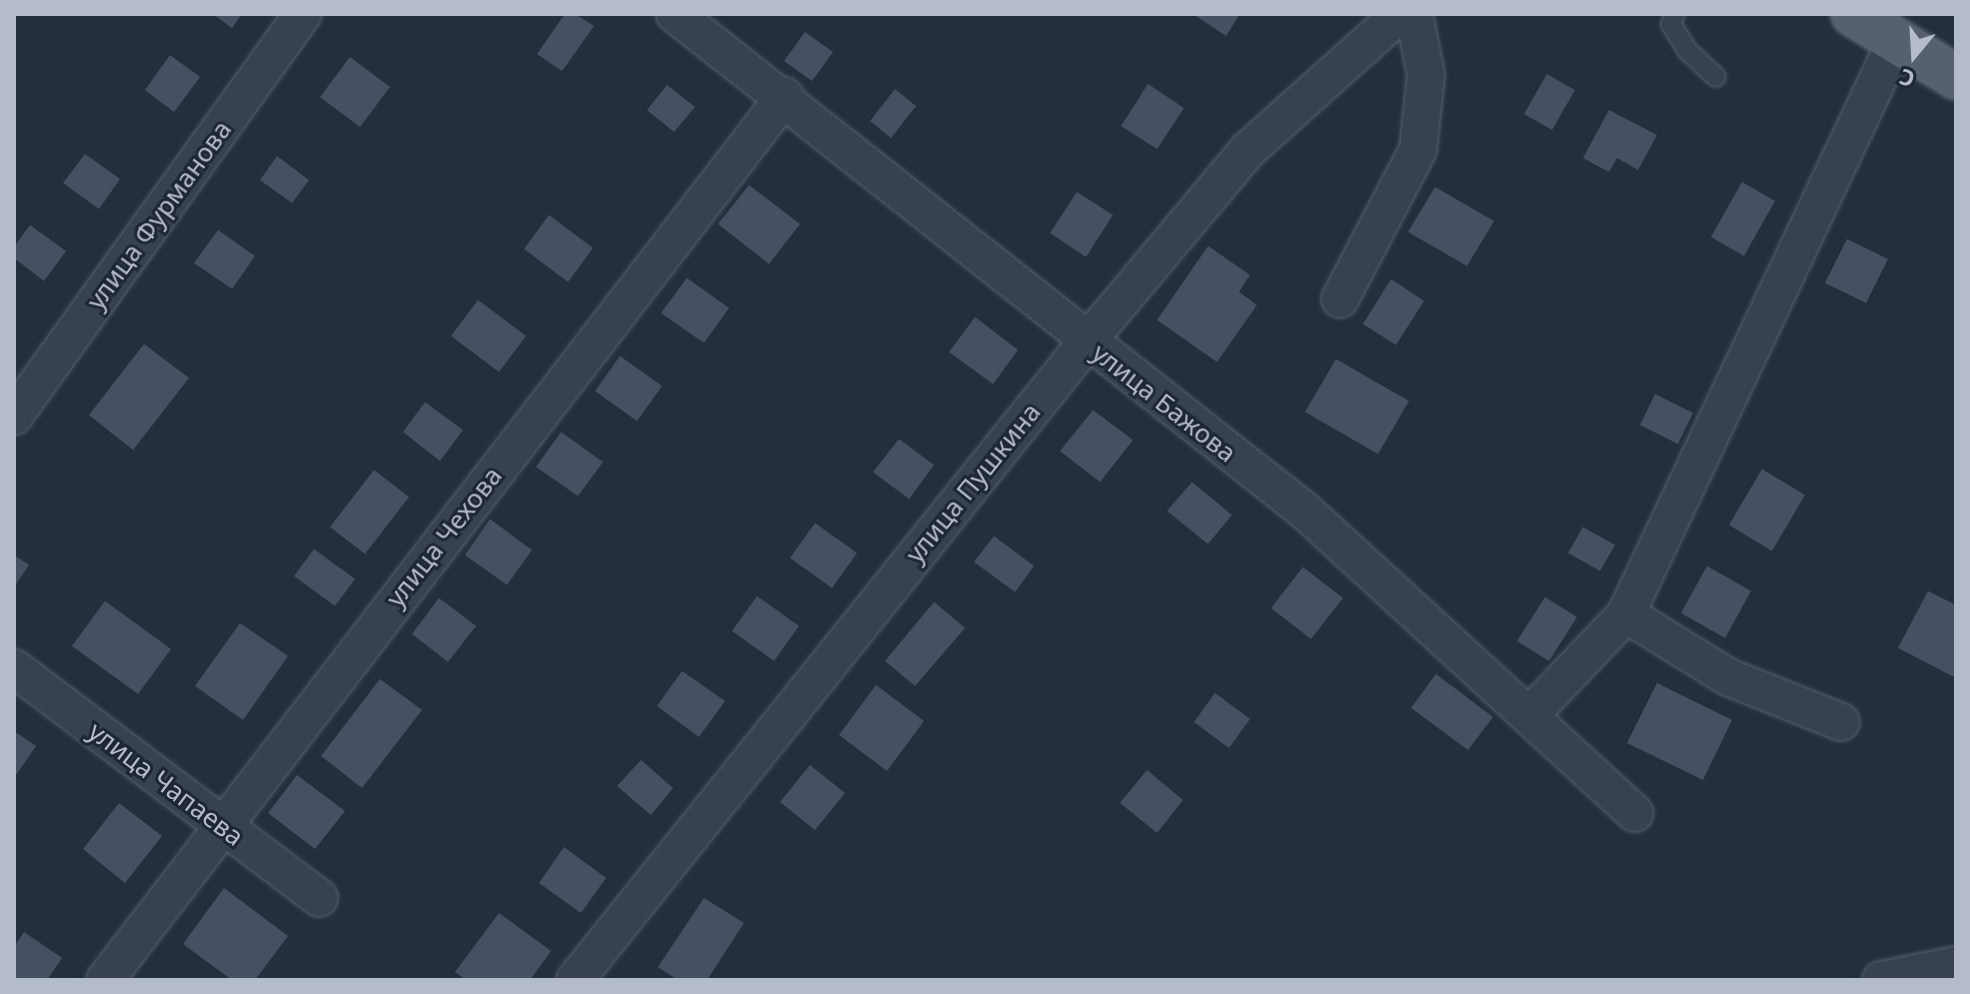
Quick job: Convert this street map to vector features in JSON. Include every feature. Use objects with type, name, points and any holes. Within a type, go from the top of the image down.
[{"type":"main road","points":[[1853,14],[1956,77]]},
{"type":"street","name":"улица Фурманова","points":[[14,416],[303,14]]},
{"type":"street","name":"улица Бажова","points":[[675,14],[785,96],[1086,343],[1305,511],[1635,813]]},
{"type":"street","name":"улица Пушкина","points":[[575,980],[1086,343],[1248,150],[1400,14]]},
{"type":"street","points":[[1340,299],[1418,150],[1426,75],[1414,14]]},
{"type":"street","points":[[1529,716],[1626,614],[1896,41]]},
{"type":"street","name":"улица Чехова","points":[[105,980],[785,96]]},
{"type":"street","points":[[1626,614],[1728,677],[1841,722]]},
{"type":"street","name":"улица Чапаева","points":[[14,668],[220,827],[319,898]]},
{"type":"street","points":[[1881,980],[1956,965]]},
{"type":"lane","points":[[1675,14],[1671,24],[1688,51],[1716,77]]},
{"type":"building","points":[[213,14],[242,14],[232,28]]},
{"type":"building","points":[[565,14],[575,14],[594,26],[562,71],[537,54]]},
{"type":"building","points":[[1193,14],[1240,14],[1226,36]]},
{"type":"building","points":[[805,32],[833,52],[812,81],[784,61]]},
{"type":"building","points":[[170,55],[200,77],[174,112],[145,90]]},
{"type":"building","points":[[350,57],[390,87],[360,127],[320,97]]},
{"type":"building","points":[[1547,74],[1575,90],[1552,130],[1524,114]]},
{"type":"building","points":[[1148,84],[1184,108],[1157,149],[1121,126]]},
{"type":"building","points":[[667,85],[695,107],[674,132],[647,110]]},
{"type":"building","points":[[895,89],[916,106],[891,138],[870,121]]},
{"type":"building","points":[[1609,110],[1657,135],[1638,170],[1617,158],[1609,172],[1583,158]]},
{"type":"building","points":[[85,154],[120,179],[99,209],[63,183]]},
{"type":"building","points":[[277,156],[309,180],[292,203],[260,180]]},
{"type":"building","points":[[1742,182],[1775,201],[1744,256],[1711,237]]},
{"type":"building","points":[[749,185],[800,224],[769,264],[718,224]]},
{"type":"building","points":[[1435,187],[1494,221],[1467,266],[1408,232]]},
{"type":"building","points":[[1077,192],[1113,215],[1086,257],[1050,233]]},
{"type":"building","points":[[549,215],[593,248],[568,282],[524,249]]},
{"type":"building","points":[[30,225],[66,251],[44,281],[14,258],[14,247]]},
{"type":"building","points":[[218,230],[255,256],[232,289],[194,263]]},
{"type":"building","points":[[1847,239],[1888,259],[1866,303],[1825,283]]},
{"type":"building","points":[[1208,246],[1250,275],[1239,292],[1257,305],[1217,362],[1157,320]]},
{"type":"building","points":[[687,278],[729,308],[704,343],[661,313]]},
{"type":"building","points":[[1391,279],[1424,301],[1396,345],[1363,324]]},
{"type":"building","points":[[478,300],[526,336],[499,372],[451,336]]},
{"type":"building","points":[[975,317],[1018,350],[993,384],[949,352]]},
{"type":"building","points":[[144,344],[189,378],[133,450],[89,415]]},
{"type":"building","points":[[620,356],[662,386],[637,421],[595,391]]},
{"type":"building","points":[[1336,359],[1409,401],[1378,454],[1305,412]]},
{"type":"building","points":[[1655,394],[1693,413],[1678,444],[1640,425]]},
{"type":"building","points":[[425,402],[463,430],[440,461],[403,432]]},
{"type":"building","points":[[1093,410],[1133,440],[1100,482],[1060,451]]},
{"type":"building","points":[[561,432],[603,462],[578,496],[536,467]]},
{"type":"building","points":[[899,439],[934,465],[909,499],[873,472]]},
{"type":"building","points":[[1762,469],[1805,495],[1772,551],[1729,525]]},
{"type":"building","points":[[374,470],[409,497],[365,554],[330,527]]},
{"type":"building","points":[[1192,482],[1232,515],[1208,544],[1167,511]]},
{"type":"building","points":[[490,519],[532,550],[507,585],[465,555]]},
{"type":"building","points":[[815,523],[857,553],[832,588],[790,558]]},
{"type":"building","points":[[1583,527],[1615,545],[1600,571],[1568,553]]},
{"type":"building","points":[[994,536],[1034,566],[1015,592],[974,562]]},
{"type":"building","points":[[314,549],[355,579],[335,606],[294,576]]},
{"type":"building","points":[[14,555],[29,565],[14,587]]},
{"type":"building","points":[[1707,566],[1751,591],[1725,638],[1681,613]]},
{"type":"building","points":[[1303,567],[1343,598],[1311,639],[1271,608]]},
{"type":"building","points":[[1928,591],[1956,605],[1956,678],[1898,648]]},
{"type":"building","points":[[757,596],[799,626],[774,661],[732,631]]},
{"type":"building","points":[[1545,597],[1577,617],[1549,661],[1517,641]]},
{"type":"building","points":[[439,598],[476,626],[448,662],[412,634]]},
{"type":"building","points":[[105,601],[171,649],[138,694],[72,646]]},
{"type":"building","points":[[934,602],[965,628],[915,686],[885,661]]},
{"type":"building","points":[[240,623],[288,656],[243,720],[195,686]]},
{"type":"building","points":[[682,671],[725,701],[699,737],[657,706]]},
{"type":"building","points":[[1436,674],[1493,717],[1468,750],[1411,708]]},
{"type":"building","points":[[380,679],[422,710],[362,788],[321,756]]},
{"type":"building","points":[[1657,683],[1732,720],[1703,780],[1627,743]]},
{"type":"building","points":[[876,685],[924,721],[887,771],[839,735]]},
{"type":"building","points":[[1215,693],[1250,719],[1229,748],[1194,722]]},
{"type":"building","points":[[14,731],[36,746],[14,778]]},
{"type":"building","points":[[641,760],[673,788],[651,815],[617,786]]},
{"type":"building","points":[[810,765],[845,793],[815,830],[780,802]]},
{"type":"building","points":[[1147,770],[1183,800],[1157,833],[1120,803]]},
{"type":"building","points":[[297,775],[345,811],[315,849],[268,813]]},
{"type":"building","points":[[119,803],[162,836],[125,883],[83,849]]},
{"type":"building","points":[[564,847],[606,878],[581,913],[539,883]]},
{"type":"building","points":[[224,888],[288,936],[255,980],[232,980],[183,944]]},
{"type":"building","points":[[704,898],[744,923],[707,980],[678,980],[658,967]]},
{"type":"building","points":[[499,913],[551,951],[530,980],[466,980],[455,972]]},
{"type":"building","points":[[24,932],[62,958],[47,980],[14,980],[14,947]]}]
